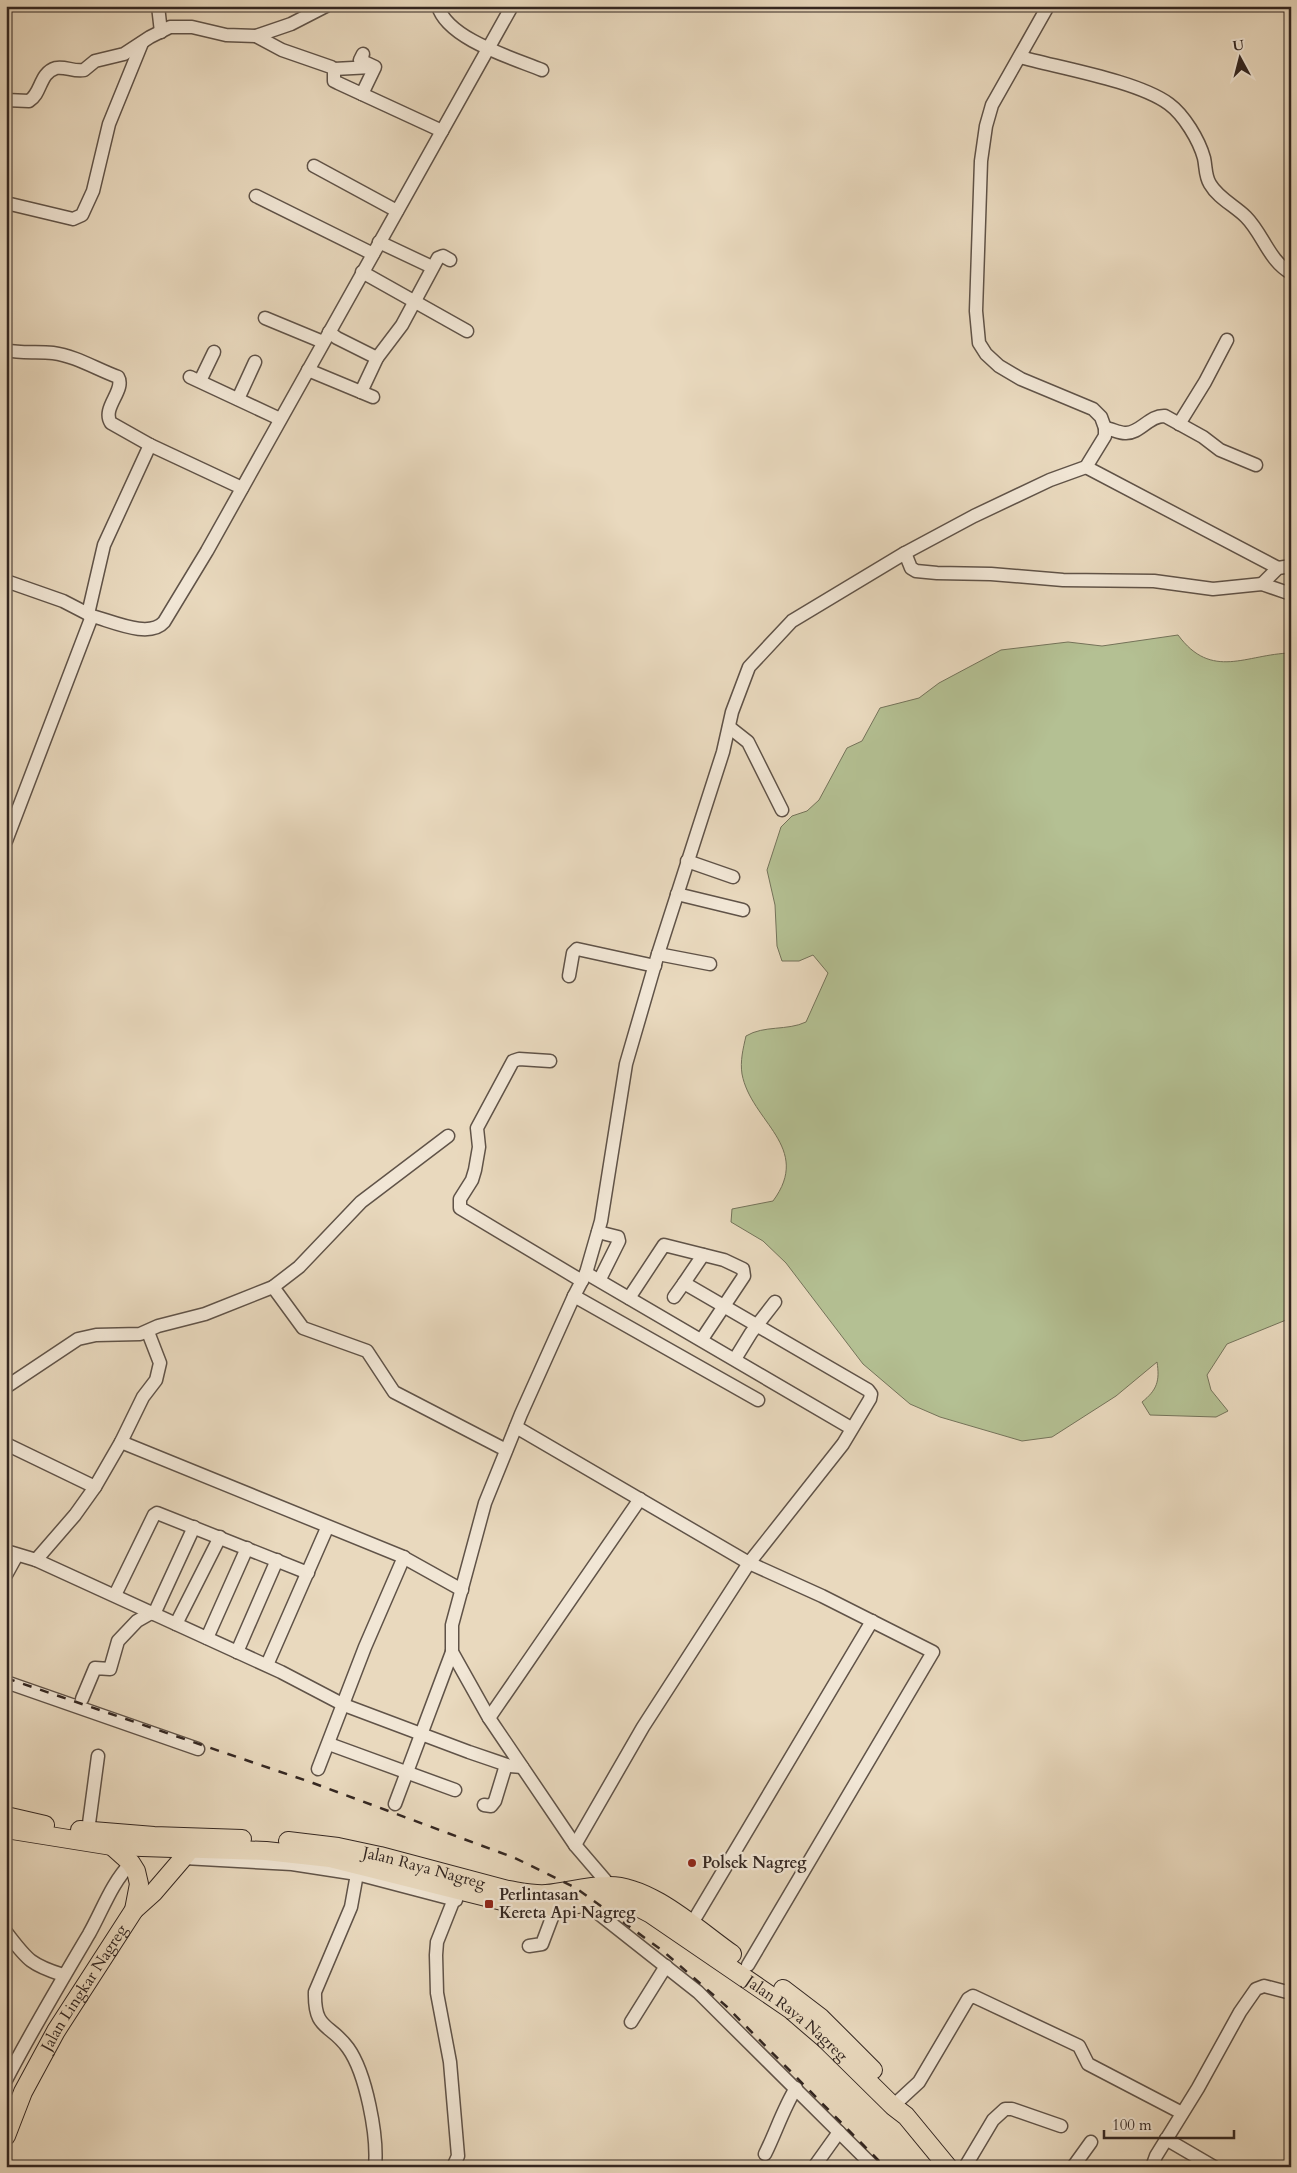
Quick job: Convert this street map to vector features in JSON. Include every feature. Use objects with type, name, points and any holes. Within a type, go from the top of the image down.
[{"type":"highway","name":"Jalan Raya Nagreg","points":[[6,1816],[88,1831],[154,1836],[268,1840],[338,1847],[508,1890],[530,1893],[610,1892],[639,1906],[790,2009],[899,2107]]},
{"type":"highway","name":"Jalan Raya Nagreg","points":[[6,1829],[112,1846],[187,1854],[266,1851],[330,1858],[457,1894],[508,1904],[556,1907],[584,1902],[621,1887],[647,1896],[821,2018],[870,2066],[899,2107],[948,2167]]},
{"type":"highway","points":[[112,1846],[132,1863]]},
{"type":"highway","points":[[134,1910],[154,1892],[187,1854]]},
{"type":"highway","name":"Jalan Lingkar Nagreg","points":[[6,2136],[23,2092],[56,2031],[134,1910],[139,1884],[132,1863]]},
{"type":"street","points":[[158,6],[160,32]]},
{"type":"street","points":[[6,100],[32,100],[45,75],[51,70],[60,68],[84,70],[95,61],[121,56],[170,27],[181,26],[226,35],[256,36],[282,28],[326,6]]},
{"type":"street","points":[[438,6],[442,18],[462,35],[542,70]]},
{"type":"street","points":[[6,581],[37,590],[90,615],[143,630],[158,628],[207,551],[512,6]]},
{"type":"street","points":[[395,1804],[452,1652],[452,1625],[485,1503],[516,1427],[584,1277],[598,1232],[626,1064],[658,954],[749,667],[792,621],[905,553],[991,508],[1050,480],[1086,467],[1101,446],[1105,428],[1101,417],[1092,409],[1021,378],[999,366],[986,354],[979,343],[976,311],[981,161],[986,126],[992,105],[1048,6]]},
{"type":"street","points":[[256,36],[282,50],[334,69],[375,67]]},
{"type":"street","points":[[6,203],[73,220],[82,215],[93,191],[109,124],[142,43]]},
{"type":"street","points":[[363,54],[360,60],[375,67]]},
{"type":"street","points":[[1020,57],[1127,86],[1160,98],[1170,105],[1185,122],[1199,146],[1207,178],[1215,191],[1245,216],[1278,263],[1291,274]]},
{"type":"street","points":[[362,94],[375,67]]},
{"type":"street","points":[[334,69],[335,82],[442,131]]},
{"type":"street","points":[[314,166],[396,211]]},
{"type":"street","points":[[256,196],[372,254]]},
{"type":"street","points":[[379,242],[432,267]]},
{"type":"street","points":[[308,370],[367,395],[377,358],[402,325],[432,267],[441,256],[450,260]]},
{"type":"street","points":[[362,272],[415,300],[467,331]]},
{"type":"street","points":[[266,318],[326,337],[337,338],[377,358]]},
{"type":"street","points":[[1179,424],[1205,382],[1227,340]]},
{"type":"street","points":[[6,350],[18,353],[54,353],[74,357],[118,377],[120,383],[109,412],[109,420],[150,444],[242,488]]},
{"type":"street","points":[[214,352],[195,379],[280,419]]},
{"type":"street","points":[[238,399],[255,362]]},
{"type":"street","points":[[1105,428],[1124,433],[1132,432],[1161,416],[1203,437],[1225,453],[1256,465]]},
{"type":"street","points":[[6,841],[90,615],[104,546],[150,444]]},
{"type":"street","points":[[1086,467],[1284,567],[1262,584]]},
{"type":"street","points":[[905,553],[911,568],[937,573],[991,574],[1063,580],[1154,581],[1213,589],[1228,589],[1262,584],[1291,594]]},
{"type":"street","points":[[729,727],[748,742],[782,810]]},
{"type":"street","points":[[687,861],[733,877]]},
{"type":"street","points":[[677,894],[743,910]]},
{"type":"street","points":[[570,976],[573,953],[577,950],[655,966]]},
{"type":"street","points":[[658,954],[710,964]]},
{"type":"street","points":[[550,1061],[519,1059],[513,1061],[477,1128],[478,1154],[472,1180],[460,1199],[460,1208],[584,1277],[600,1279],[629,1298],[702,1338],[851,1428]]},
{"type":"street","points":[[6,1387],[78,1339],[96,1335],[131,1335],[148,1332],[158,1326],[205,1314],[273,1287],[299,1267],[361,1202],[448,1136]]},
{"type":"street","points":[[598,1232],[618,1237],[619,1241],[600,1279]]},
{"type":"street","points":[[629,1298],[664,1246],[724,1260],[744,1269],[744,1276],[702,1338]]},
{"type":"street","points":[[674,1297],[703,1255]]},
{"type":"street","points":[[576,1845],[643,1727],[749,1563],[843,1444],[870,1399],[871,1394],[868,1390],[725,1305],[684,1283]]},
{"type":"street","points":[[273,1287],[303,1328],[367,1352],[394,1392],[506,1450]]},
{"type":"street","points":[[574,1296],[758,1400]]},
{"type":"street","points":[[735,1359],[775,1302]]},
{"type":"street","points":[[36,1560],[75,1515],[95,1487],[121,1442],[143,1397],[156,1380],[159,1371],[158,1353],[148,1332]]},
{"type":"street","points":[[516,1427],[749,1563],[933,1652],[748,1965]]},
{"type":"street","points":[[121,1442],[327,1528],[404,1557],[462,1590]]},
{"type":"street","points":[[6,1444],[95,1487]]},
{"type":"street","points":[[489,1718],[640,1499]]},
{"type":"street","points":[[115,1595],[156,1514],[160,1513],[308,1573]]},
{"type":"street","points":[[80,1703],[95,1668],[110,1669],[118,1641],[137,1621],[153,1614],[194,1526]]},
{"type":"street","points":[[267,1665],[327,1528]]},
{"type":"street","points":[[176,1624],[220,1537]]},
{"type":"street","points":[[207,1638],[247,1548]]},
{"type":"street","points":[[6,1575],[11,1553],[36,1560],[267,1665],[344,1705],[506,1765],[522,1767]]},
{"type":"street","points":[[318,1769],[365,1647],[404,1557]]},
{"type":"street","points":[[237,1652],[277,1560]]},
{"type":"street","points":[[690,1925],[872,1621]]},
{"type":"street","points":[[452,1652],[489,1718],[610,1892]]},
{"type":"street","points":[[6,1682],[80,1703],[198,1748]]},
{"type":"street","points":[[328,1744],[455,1790]]},
{"type":"street","points":[[88,1831],[98,1756]]},
{"type":"street","points":[[484,1805],[491,1806],[495,1801],[506,1765]]},
{"type":"street","points":[[187,1854],[282,1863],[357,1874],[457,1894],[437,1942],[436,1955],[436,1993],[450,2062],[458,2156],[453,2167]]},
{"type":"street","points":[[6,2080],[63,1975],[90,1933],[111,1888],[119,1876],[132,1863]]},
{"type":"street","points":[[357,1874],[351,1907],[315,1992],[315,2007],[320,2023],[348,2047],[356,2062],[367,2096],[375,2148],[375,2167]]},
{"type":"street","points":[[584,1902],[698,1992],[874,2167]]},
{"type":"street","points":[[528,1946],[542,1944],[556,1907]]},
{"type":"street","points":[[6,1932],[25,1958],[33,1964],[63,1975]]},
{"type":"street","points":[[631,2022],[666,1966]]},
{"type":"street","points":[[1152,2167],[1166,2139],[1256,1989],[1264,1986],[1291,1993]]},
{"type":"street","points":[[899,2107],[919,2082],[971,1996],[1079,2046],[1088,2064],[1182,2112]]},
{"type":"street","points":[[765,2154],[781,2121],[783,2109],[796,2088]]},
{"type":"street","points":[[965,2167],[993,2120],[1005,2109],[1012,2109],[1061,2126]]},
{"type":"street","points":[[814,2167],[839,2132]]},
{"type":"street","points":[[1166,2139],[1214,2167]]},
{"type":"street","points":[[1073,2167],[1091,2142]]},
{"type":"green space","points":[[1178,635],[1191,649],[1204,657],[1217,661],[1230,662],[1291,653],[1291,1318],[1227,1344],[1207,1375],[1211,1390],[1228,1411],[1216,1417],[1150,1415],[1142,1402],[1154,1389],[1158,1380],[1157,1362],[1116,1396],[1052,1437],[1022,1441],[940,1417],[910,1404],[863,1364],[786,1263],[763,1241],[731,1222],[732,1209],[773,1201],[784,1182],[786,1165],[783,1150],[776,1135],[756,1106],[742,1074],[743,1050],[746,1036],[760,1030],[799,1025],[806,1022],[828,973],[813,955],[799,961],[782,961],[777,946],[775,905],[767,870],[781,827],[792,816],[807,811],[819,800],[847,748],[862,741],[880,708],[919,698],[939,683],[1001,650],[1068,642],[1102,646]]},
{"type":"railway","points":[[6,1678],[313,1783],[515,1858],[576,1888],[663,1951],[726,2006],[885,2167]]},
{"type":"place","name":"Polsek Nagreg","points":[[692,1863]]},
{"type":"place","name":"Perlintasan Kereta Api Nagreg","points":[[489,1904]]}]
